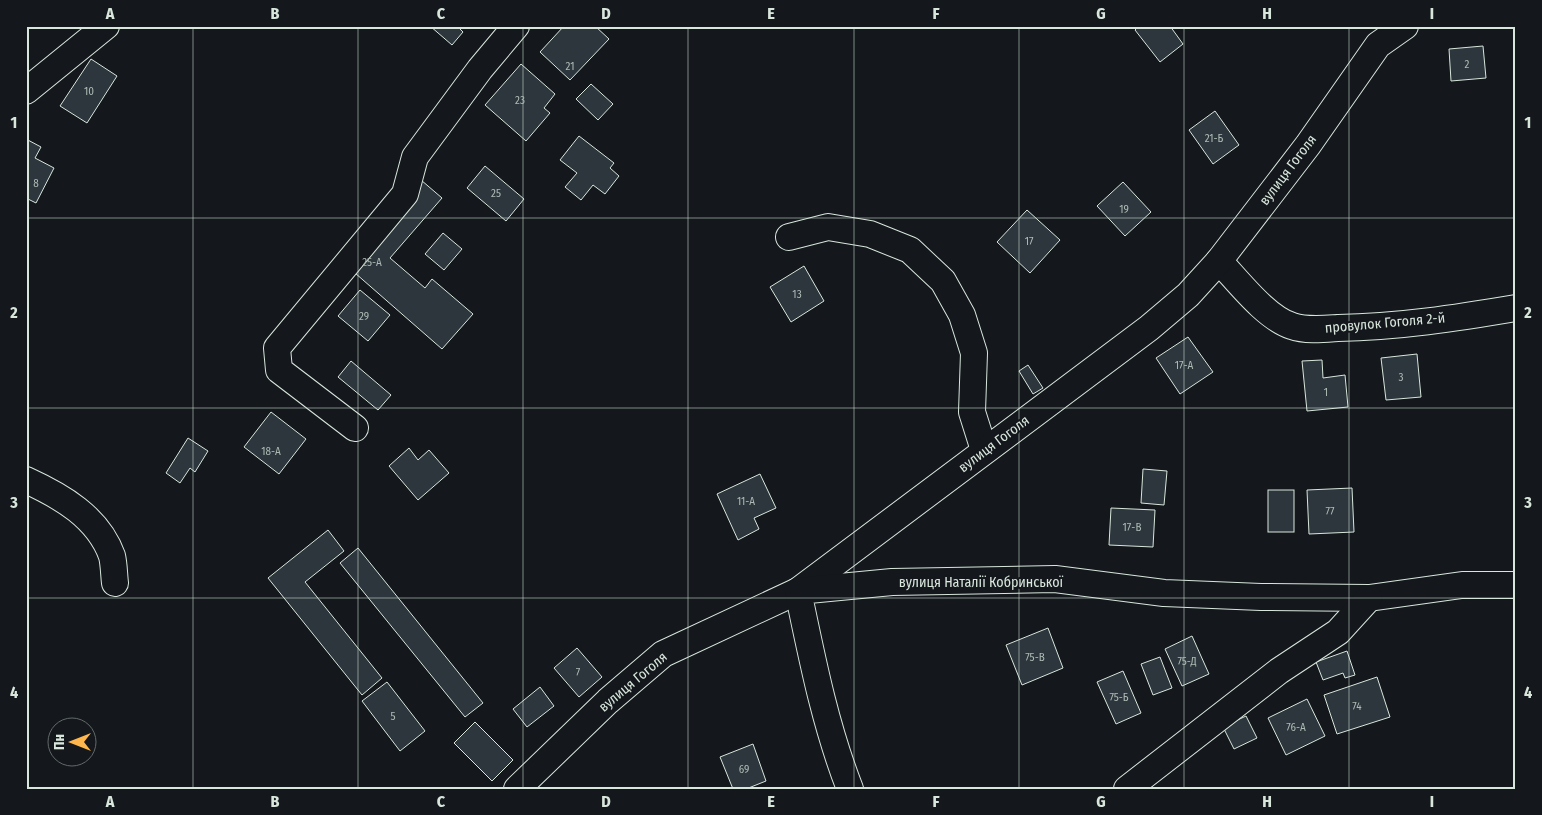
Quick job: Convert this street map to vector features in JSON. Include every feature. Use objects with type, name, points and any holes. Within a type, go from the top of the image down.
[{"type":"street","points":[[26,91],[106,26]]},
{"type":"street","points":[[355,428],[279,370],[277,348],[405,194],[416,157],[480,69],[516,26]]},
{"type":"street","name":"вулиця Гоголя","points":[[518,789],[608,701],[662,654],[798,591],[1149,328],[1188,295],[1219,261],[1308,145],[1378,45],[1406,26]]},
{"type":"street","points":[[789,237],[828,227],[870,234],[910,250],[943,281],[962,315],[974,353],[972,412],[984,450]]},
{"type":"street","name":"провулок Гоголя 2-й","points":[[1219,261],[1266,309],[1293,327],[1312,329],[1366,328],[1423,322],[1516,308]]},
{"type":"street","points":[[26,480],[59,495],[94,524],[112,556],[116,584]]},
{"type":"street","name":"вулиця Наталії Кобринської","points":[[798,591],[892,582],[1055,579],[1164,593],[1261,598],[1369,598],[1462,586],[1516,585]]},
{"type":"street","points":[[798,591],[826,718],[836,754],[850,789]]},
{"type":"street","points":[[1127,789],[1279,671],[1338,632],[1369,598]]},
{"type":"building","points":[[430,26],[457,26],[463,32],[452,45]]},
{"type":"building","points":[[564,26],[595,26],[609,39],[570,80],[540,52]]},
{"type":"building","points":[[1139,26],[1170,26],[1183,44],[1160,62],[1135,30]]},
{"type":"building","points":[[1483,46],[1486,78],[1451,81],[1449,49]]},
{"type":"building","points":[[91,59],[117,76],[87,123],[60,106]]},
{"type":"building","points":[[521,64],[555,94],[544,108],[550,113],[526,141],[485,105]]},
{"type":"building","points":[[591,84],[613,104],[598,120],[576,99]]},
{"type":"building","points":[[1215,111],[1239,145],[1213,164],[1189,130]]},
{"type":"building","points":[[579,136],[614,163],[610,168],[619,176],[605,194],[593,185],[581,200],[565,187],[577,173],[560,160]]},
{"type":"building","points":[[26,139],[41,147],[35,158],[54,168],[36,203],[26,198]]},
{"type":"building","points":[[485,166],[524,199],[506,221],[467,188]]},
{"type":"building","points":[[421,180],[442,198],[390,258],[425,288],[432,279],[473,314],[442,349],[347,266]]},
{"type":"building","points":[[1123,182],[1151,212],[1125,236],[1097,206]]},
{"type":"building","points":[[1027,210],[1060,240],[1030,273],[997,242]]},
{"type":"building","points":[[443,233],[462,249],[444,270],[425,254]]},
{"type":"building","points":[[804,266],[824,301],[791,322],[770,287]]},
{"type":"building","points":[[360,290],[390,315],[368,341],[338,316]]},
{"type":"building","points":[[1188,337],[1213,372],[1180,394],[1156,358]]},
{"type":"building","points":[[1417,354],[1421,397],[1386,400],[1381,358]]},
{"type":"building","points":[[1322,360],[1323,378],[1345,375],[1348,407],[1307,411],[1302,361]]},
{"type":"building","points":[[351,361],[391,395],[378,410],[338,377]]},
{"type":"building","points":[[1028,365],[1043,388],[1033,394],[1019,371]]},
{"type":"building","points":[[271,412],[306,439],[279,474],[244,447]]},
{"type":"building","points":[[188,438],[208,451],[195,472],[190,468],[180,483],[166,473]]},
{"type":"building","points":[[409,448],[418,460],[429,450],[449,473],[418,500],[389,466]]},
{"type":"building","points":[[1143,469],[1167,471],[1164,505],[1141,503]]},
{"type":"building","points":[[760,474],[776,508],[754,518],[759,529],[738,540],[717,494]]},
{"type":"building","points":[[1352,488],[1354,532],[1309,534],[1307,490]]},
{"type":"building","points":[[1268,490],[1294,490],[1294,532],[1268,532]]},
{"type":"building","points":[[1111,508],[1155,510],[1153,547],[1109,545]]},
{"type":"building","points":[[328,530],[344,551],[305,582],[382,678],[362,695],[268,578]]},
{"type":"building","points":[[358,548],[483,703],[465,717],[340,563]]},
{"type":"building","points":[[1048,628],[1063,668],[1022,685],[1006,645]]},
{"type":"building","points":[[1192,636],[1209,674],[1182,686],[1165,649]]},
{"type":"building","points":[[577,648],[602,677],[579,697],[554,668]]},
{"type":"building","points":[[1347,651],[1355,675],[1345,678],[1343,673],[1323,680],[1316,662]]},
{"type":"building","points":[[1160,657],[1172,688],[1153,695],[1141,664]]},
{"type":"building","points":[[1123,671],[1141,713],[1116,724],[1097,682]]},
{"type":"building","points":[[1377,677],[1390,717],[1337,734],[1324,695]]},
{"type":"building","points":[[387,682],[425,731],[400,751],[362,701]]},
{"type":"building","points":[[540,687],[554,706],[527,727],[513,709]]},
{"type":"building","points":[[1307,699],[1325,736],[1286,755],[1268,718]]},
{"type":"building","points":[[1246,716],[1257,738],[1234,749],[1223,727]]},
{"type":"building","points":[[475,722],[513,760],[492,781],[454,743]]},
{"type":"building","points":[[753,744],[766,781],[746,789],[733,789],[720,757]]}]
